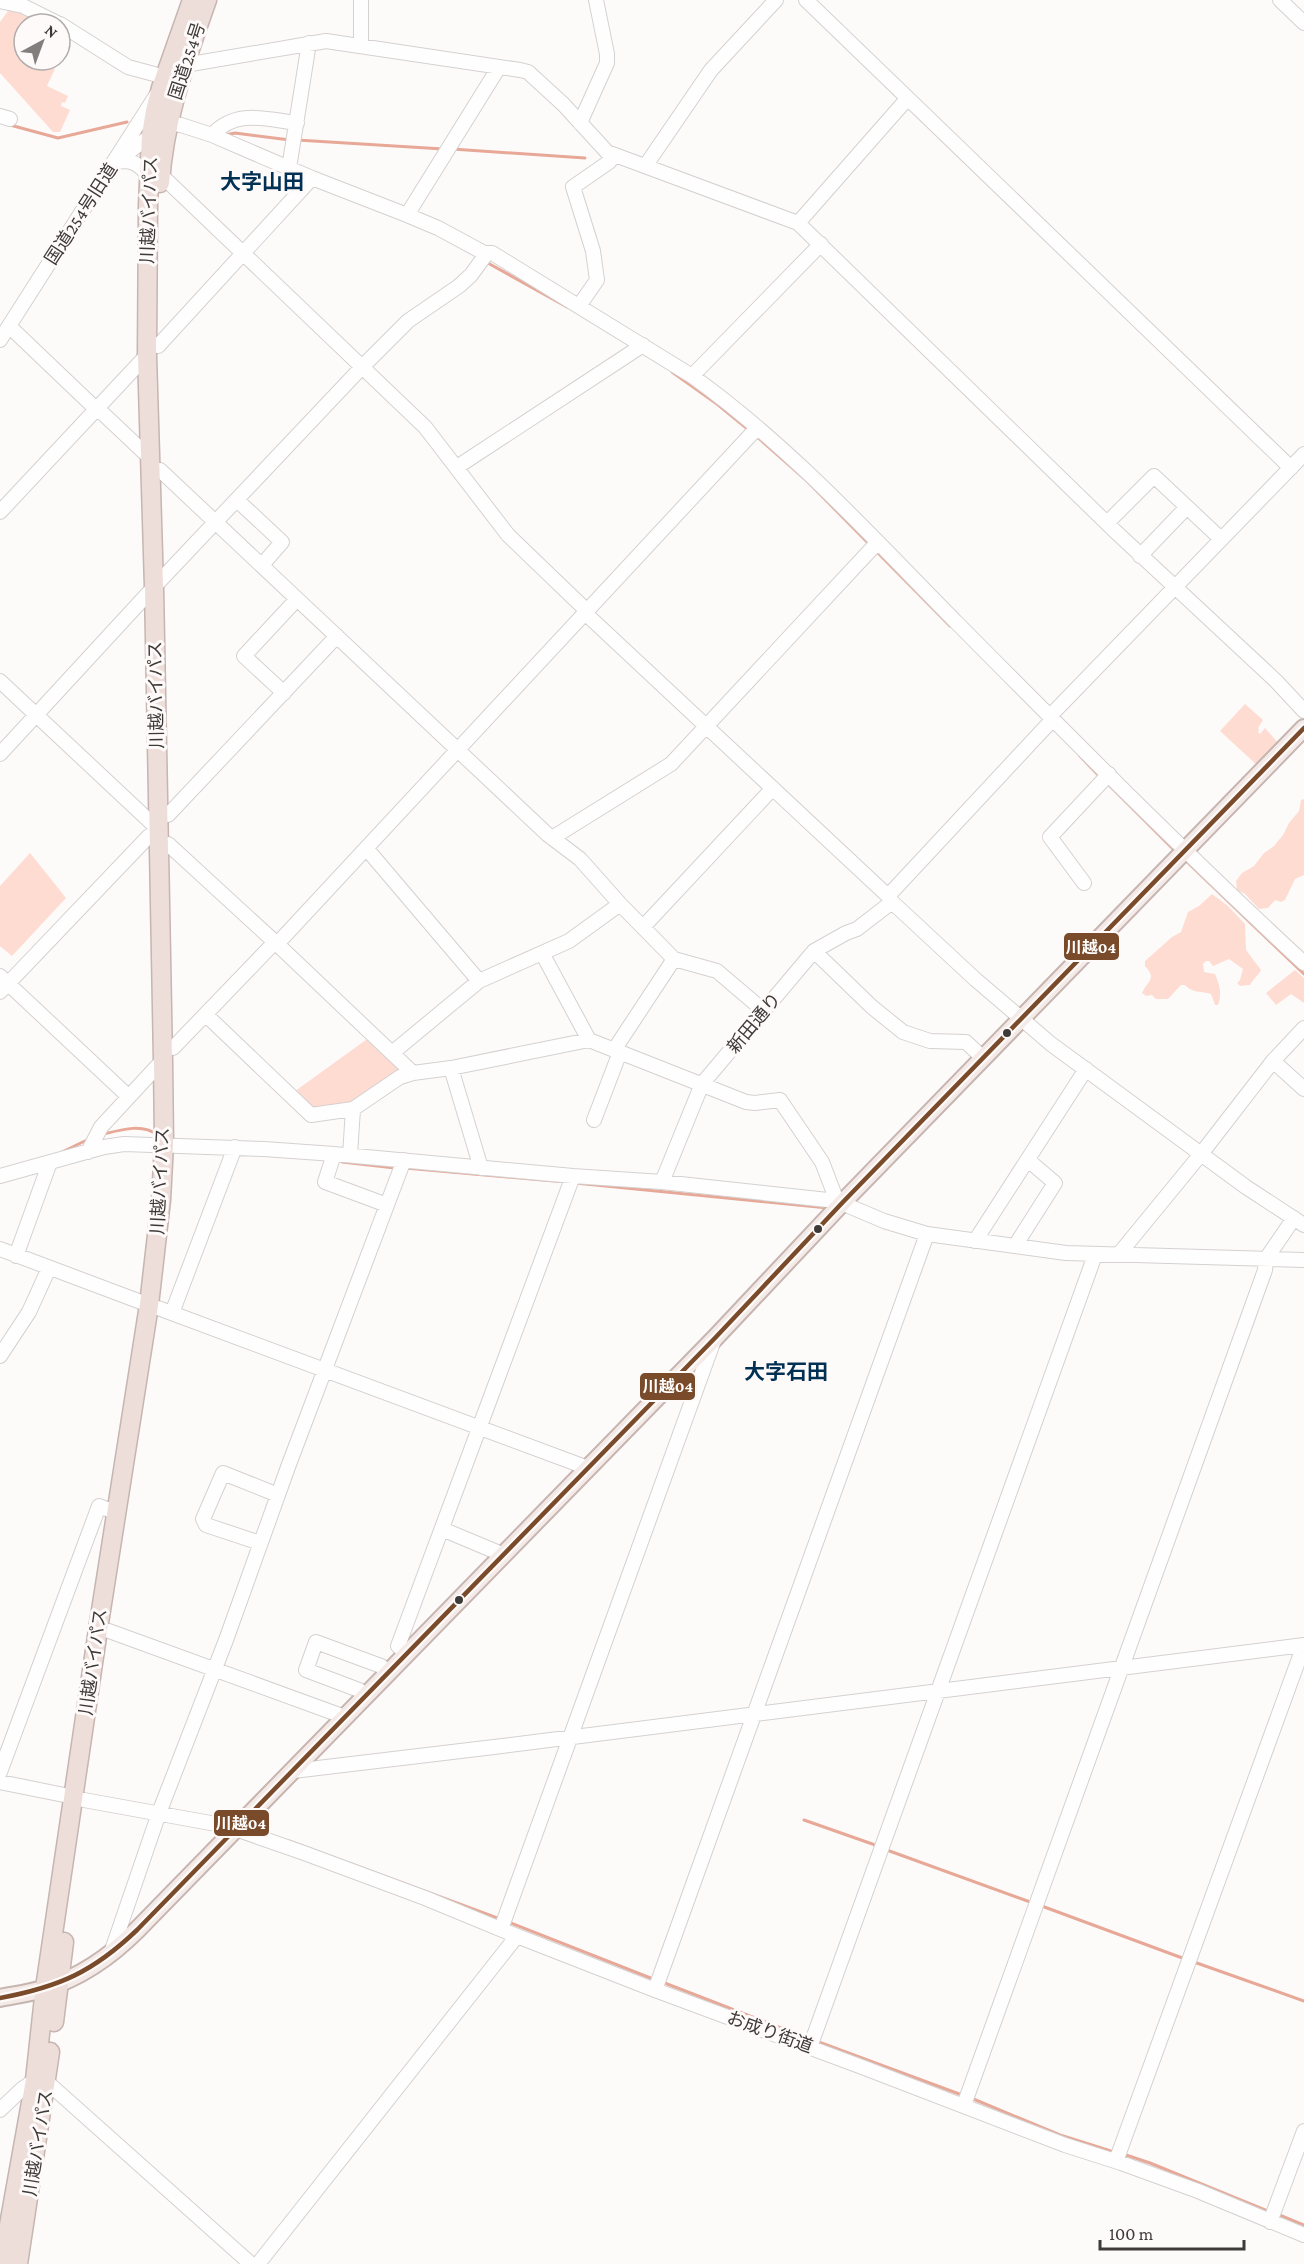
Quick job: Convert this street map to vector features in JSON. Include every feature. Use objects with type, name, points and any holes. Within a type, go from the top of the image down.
[{"type":"highway","name":"国道254号","points":[[163,82],[192,0]]},
{"type":"highway","name":"国道254号","points":[[168,123],[207,0]]},
{"type":"highway","name":"川越バイパス","points":[[79,1798],[109,1631],[160,1309],[158,1230],[169,1144],[165,830],[152,350],[156,273],[152,135],[163,82]]},
{"type":"highway","name":"川越バイパス","points":[[155,177],[168,123]]},
{"type":"highway","name":"川越バイパス","points":[[18,2264],[52,1986],[117,1513],[160,1309]]},
{"type":"highway","name":"川越バイパス","points":[[2,2254],[41,2081]]},
{"type":"main road","points":[[0,1998],[52,1986],[111,1953],[137,1930],[715,1338],[840,1202],[1304,728]]},
{"type":"street","points":[[361,0],[361,45]]},
{"type":"street","points":[[580,123],[607,63],[608,54],[596,0]]},
{"type":"street","points":[[646,165],[711,70],[776,0]]},
{"type":"street","points":[[806,0],[1291,468]]},
{"type":"street","points":[[1280,0],[1304,23]]},
{"type":"street","points":[[0,1],[23,6],[35,12]]},
{"type":"street","points":[[72,32],[128,67],[163,82]]},
{"type":"street","points":[[185,65],[326,41],[528,72],[607,152],[798,223],[1140,556],[1176,587],[1304,711]]},
{"type":"street","points":[[289,168],[309,43]]},
{"type":"street","points":[[407,215],[499,67]]},
{"type":"street","name":"国道254号旧道","points":[[0,340],[6,323],[114,163],[163,82]]},
{"type":"street","points":[[798,223],[907,99]]},
{"type":"street","points":[[212,135],[228,121],[243,118],[297,123]]},
{"type":"street","points":[[114,163],[168,123],[212,135],[438,228],[486,254],[495,255],[692,376],[721,397],[793,460],[1184,850],[1304,963]]},
{"type":"street","points":[[579,306],[597,280],[593,251],[573,187],[609,162],[615,155]]},
{"type":"street","points":[[114,163],[123,160],[134,163],[155,177],[243,253],[363,366],[425,427],[508,535],[706,726],[1021,1019],[1051,1044],[1246,1187],[1299,1222],[1266,1259],[1265,1270],[964,2105]]},
{"type":"street","points":[[0,512],[312,178]]},
{"type":"street","points":[[692,376],[821,244]]},
{"type":"street","points":[[0,754],[363,366],[408,321],[471,275],[486,254]]},
{"type":"street","points":[[6,323],[552,838],[579,859],[674,959],[717,970],[764,1011]]},
{"type":"street","points":[[457,467],[643,345]]},
{"type":"street","points":[[88,1152],[101,1127],[168,1054],[366,848],[757,428]]},
{"type":"street","name":"新田通り","points":[[662,1182],[702,1084],[814,951],[857,929],[890,899],[1052,717],[1304,454]]},
{"type":"street","points":[[1107,523],[1153,476],[1221,539]]},
{"type":"street","points":[[237,500],[282,542],[262,565]]},
{"type":"street","points":[[1140,556],[1187,507]]},
{"type":"street","points":[[552,838],[671,764],[877,543]]},
{"type":"street","points":[[284,693],[244,656],[297,599]]},
{"type":"street","points":[[129,1097],[3,984],[148,837],[165,830],[284,693],[337,636]]},
{"type":"street","points":[[0,681],[165,830],[276,943],[413,1073]]},
{"type":"street","points":[[1084,883],[1050,837],[1109,774]]},
{"type":"street","points":[[644,926],[773,788]]},
{"type":"street","points":[[366,848],[479,981]]},
{"type":"street","points":[[392,1053],[479,981],[569,941],[620,904]]},
{"type":"street","points":[[814,951],[872,1007],[903,1032],[912,1037],[930,1041],[966,1042],[983,1058]]},
{"type":"street","points":[[542,954],[589,1040]]},
{"type":"street","points":[[594,1120],[617,1051],[674,959]]},
{"type":"street","points":[[206,1015],[311,1115],[353,1109],[400,1077],[413,1073],[451,1068],[589,1040],[746,1102],[755,1104],[780,1100],[822,1162],[840,1202]]},
{"type":"street","points":[[1119,1254],[1274,1061],[1304,1028]]},
{"type":"street","points":[[1274,1061],[1304,1089]]},
{"type":"street","points":[[451,1068],[481,1168]]},
{"type":"street","points":[[975,1241],[1086,1069]]},
{"type":"street","points":[[350,1155],[353,1109]]},
{"type":"street","points":[[0,1176],[124,1144],[235,1147],[662,1182],[840,1202],[884,1221],[927,1234],[1095,1255],[1304,1260]]},
{"type":"street","points":[[160,1309],[235,1147]]},
{"type":"street","points":[[334,1154],[326,1182],[387,1205]]},
{"type":"street","points":[[111,1953],[159,1813],[404,1160]]},
{"type":"street","points":[[1015,1246],[1056,1183],[1028,1160]]},
{"type":"street","points":[[16,1256],[50,1162]]},
{"type":"street","points":[[407,1654],[398,1646],[481,1429],[573,1176]]},
{"type":"street","points":[[655,1990],[927,1234]]},
{"type":"street","points":[[0,1250],[588,1468]]},
{"type":"street","points":[[810,2047],[1095,1255]]},
{"type":"street","points":[[0,1356],[29,1312],[49,1268]]},
{"type":"street","points":[[501,1929],[715,1338]]},
{"type":"street","points":[[260,1543],[206,1525],[203,1519],[223,1473],[278,1495]]},
{"type":"street","points":[[0,1772],[99,1506],[117,1513]]},
{"type":"street","points":[[442,1529],[504,1555]]},
{"type":"street","points":[[109,1631],[345,1718]]},
{"type":"street","points":[[366,1696],[359,1690],[306,1670],[316,1642],[381,1666],[388,1673]]},
{"type":"street","points":[[292,1771],[494,1748],[571,1736],[1304,1646],[1116,2161]]},
{"type":"street","name":"お成り街道","points":[[0,1782],[227,1826],[315,1857],[655,1990],[1065,2145],[1116,2161],[1198,2192],[1304,2235]]},
{"type":"street","points":[[258,2264],[517,1936]]},
{"type":"street","points":[[0,2110],[21,2089],[41,2081],[250,2264]]},
{"type":"street","points":[[1270,2222],[1304,2131]]},
{"type":"shaded area","points":[[10,8],[23,12],[12,12],[12,72],[54,72],[47,86],[68,96],[61,106],[70,110],[60,132],[53,132],[0,73],[0,22]]},
{"type":"shaded area","points":[[1245,704],[1263,720],[1258,732],[1260,734],[1265,728],[1279,744],[1259,767],[1220,731]]},
{"type":"shaded area","points":[[1304,799],[1304,875],[1295,879],[1285,900],[1281,902],[1275,900],[1268,908],[1259,909],[1245,894],[1237,890],[1236,881],[1242,873],[1254,866],[1264,853],[1274,846],[1299,811],[1301,800]]},
{"type":"shaded area","points":[[30,853],[66,898],[12,956],[0,946],[0,886]]},
{"type":"shaded area","points":[[1212,894],[1228,906],[1245,924],[1246,950],[1261,970],[1260,972],[1250,985],[1240,986],[1237,983],[1243,969],[1229,959],[1213,966],[1206,961],[1203,964],[1204,972],[1215,974],[1219,986],[1218,1005],[1215,1005],[1211,994],[1193,991],[1185,985],[1181,985],[1168,999],[1156,999],[1152,995],[1146,996],[1142,993],[1151,977],[1145,961],[1181,932],[1188,912]]},
{"type":"shaded area","points":[[1295,970],[1304,978],[1304,1003],[1291,994],[1276,1005],[1266,993]]},
{"type":"shaded area","points":[[370,1037],[404,1069],[351,1106],[312,1113],[291,1094]]},
{"type":"waterway","points":[[10,125],[58,138],[127,122]]},
{"type":"waterway","points":[[225,135],[235,133],[290,140]]},
{"type":"waterway","points":[[297,140],[443,149]]},
{"type":"waterway","points":[[452,149],[585,158]]},
{"type":"waterway","points":[[486,262],[567,307]]},
{"type":"waterway","points":[[672,372],[750,431]]},
{"type":"waterway","points":[[755,435],[808,482],[870,545]]},
{"type":"waterway","points":[[877,552],[950,626]]},
{"type":"waterway","points":[[1080,756],[1100,777]]},
{"type":"waterway","points":[[1107,783],[1177,853]]},
{"type":"waterway","points":[[1184,859],[1304,974]]},
{"type":"waterway","points":[[104,1134],[138,1128],[157,1135]]},
{"type":"waterway","points":[[62,1152],[89,1139]]},
{"type":"waterway","points":[[342,1162],[395,1168]]},
{"type":"waterway","points":[[405,1168],[566,1182]]},
{"type":"waterway","points":[[575,1183],[828,1208]]},
{"type":"waterway","points":[[804,1820],[878,1846]]},
{"type":"waterway","points":[[289,1841],[500,1919]]},
{"type":"waterway","points":[[884,1849],[1033,1903]]},
{"type":"waterway","points":[[1039,1905],[1185,1959]]},
{"type":"waterway","points":[[508,1922],[653,1979]]},
{"type":"waterway","points":[[1194,1962],[1304,2001]]},
{"type":"waterway","points":[[662,1982],[810,2039]]},
{"type":"waterway","points":[[816,2041],[962,2095]]},
{"type":"waterway","points":[[971,2098],[1060,2135],[1114,2152]]},
{"type":"waterway","points":[[1123,2154],[1270,2212]]},
{"type":"waterway","points":[[1277,2214],[1304,2225]]},
{"type":"transit line","name":"川越04","points":[[0,1998],[40,1989],[74,1976],[105,1957],[137,1930],[715,1338],[843,1202],[1304,728]]},
{"type":"district","name":"大字山田","points":[[262,182]]},
{"type":"district","name":"大字石田","points":[[786,1372]]}]
